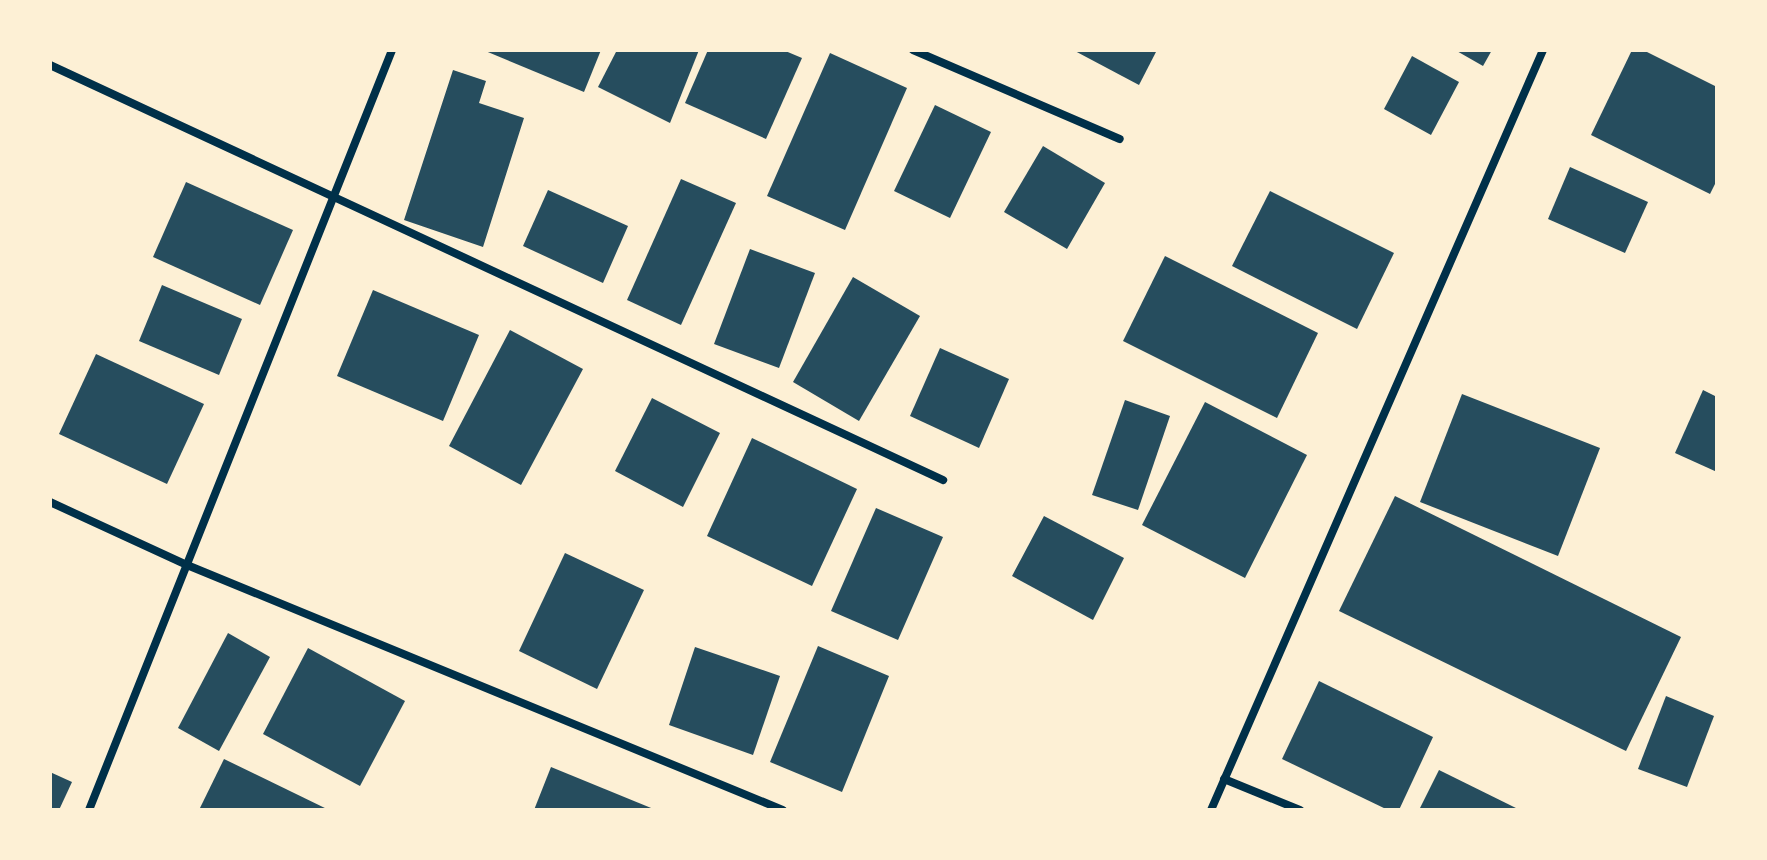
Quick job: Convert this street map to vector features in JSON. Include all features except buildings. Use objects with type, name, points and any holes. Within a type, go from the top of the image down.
[{"type":"street","points":[[89,810],[392,50]]},
{"type":"street","points":[[913,50],[1120,139]]},
{"type":"street","points":[[1211,810],[1543,50]]},
{"type":"street","points":[[50,65],[943,480]]},
{"type":"street","points":[[50,502],[187,565],[783,810]]},
{"type":"street","points":[[1224,779],[1300,810]]}]
